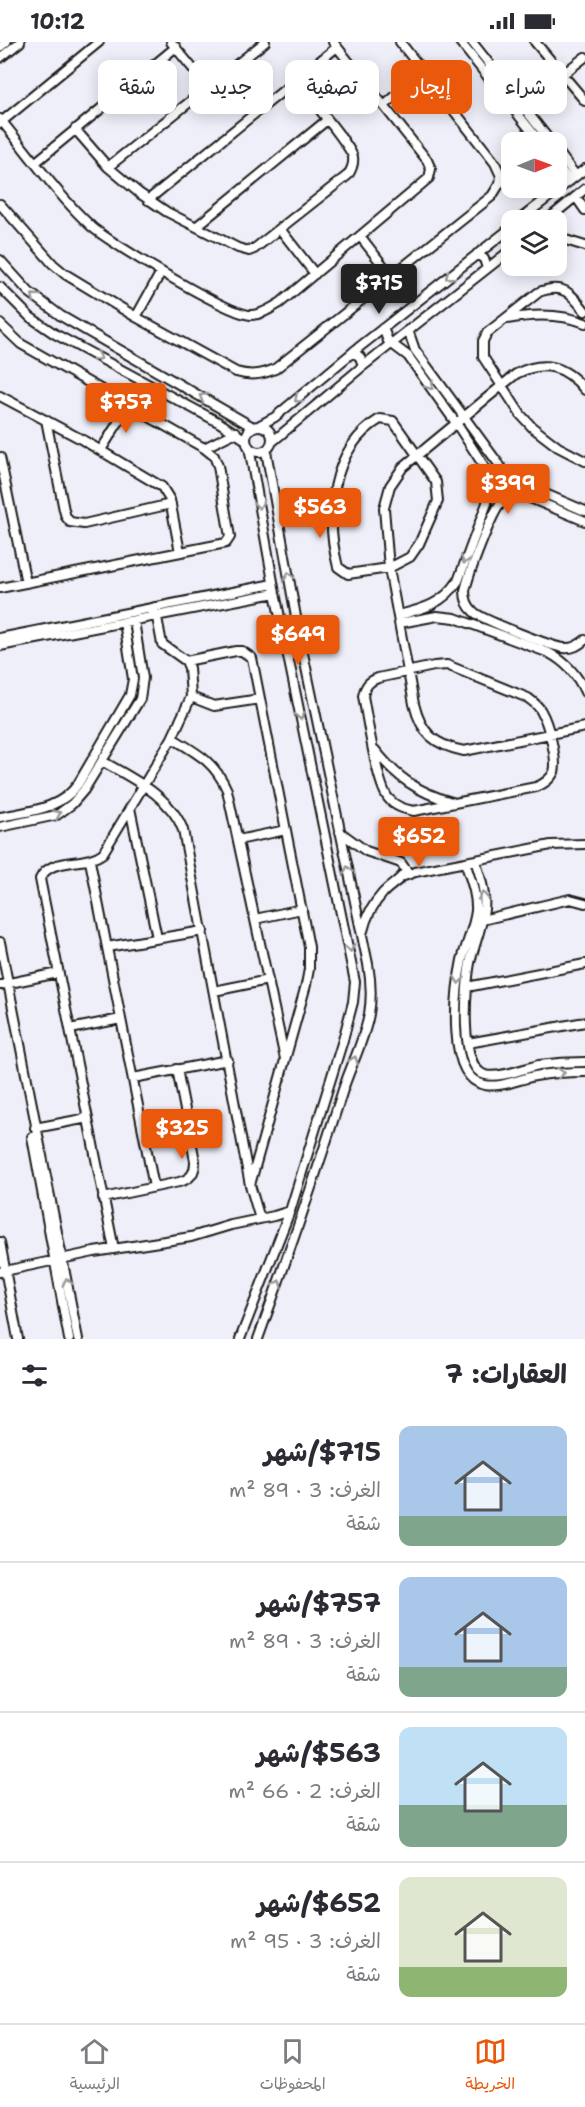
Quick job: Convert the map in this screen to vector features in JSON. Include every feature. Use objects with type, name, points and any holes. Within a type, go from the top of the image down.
[{"type":"street","points":[[0,47],[20,42]]},
{"type":"street","points":[[99,42],[1,121],[91,226],[161,272],[238,312],[254,315],[275,306],[429,178],[431,169],[427,160],[335,45],[318,60]]},
{"type":"street","points":[[242,60],[265,42]]},
{"type":"street","points":[[400,42],[414,60]]},
{"type":"street","points":[[460,42],[532,132]]},
{"type":"street","points":[[472,42],[486,60]]},
{"type":"street","points":[[536,42],[550,60]]},
{"type":"street","points":[[0,58],[9,44]]},
{"type":"street","points":[[36,162],[174,45],[189,64]]},
{"type":"street","points":[[567,71],[585,57]]},
{"type":"street","points":[[567,81],[585,101]]},
{"type":"street","points":[[148,200],[285,89]]},
{"type":"street","points":[[384,106],[391,100]]},
{"type":"street","points":[[108,167],[189,102]]},
{"type":"street","points":[[75,129],[108,167],[148,200],[238,248],[249,251],[348,175],[352,168],[352,153],[322,114]]},
{"type":"street","points":[[0,204],[59,269],[136,317],[236,372],[246,375],[266,373],[275,369],[492,196],[500,183],[499,169],[457,114]]},
{"type":"street","points":[[528,114],[543,132]]},
{"type":"street","points":[[197,226],[327,120]]},
{"type":"street","points":[[567,168],[573,178]]},
{"type":"street","points":[[532,210],[585,169]]},
{"type":"street","points":[[567,173],[573,178]]},
{"type":"street","points":[[560,210],[585,189]]},
{"type":"street","points":[[576,197],[585,210]]},
{"type":"street","points":[[280,229],[315,274]]},
{"type":"street","points":[[249,1339],[241,1336],[290,1211],[331,1081],[354,996],[355,974],[273,584],[247,443],[248,432],[275,417],[501,235]]},
{"type":"street","points":[[360,236],[392,277]]},
{"type":"street","points":[[496,239],[501,249]]},
{"type":"street","points":[[567,240],[585,246]]},
{"type":"street","points":[[477,254],[484,259],[487,268]]},
{"type":"street","points":[[257,1339],[307,1201],[365,1030],[371,1004],[369,974],[362,936],[308,680],[266,450],[272,442],[363,366],[501,257]]},
{"type":"street","points":[[0,260],[44,305],[257,426],[270,431],[272,442]]},
{"type":"street","points":[[136,317],[161,272]]},
{"type":"street","points":[[7,293],[19,281]]},
{"type":"street","points":[[0,286],[30,317],[55,334],[236,432],[255,451],[266,450]]},
{"type":"street","points":[[585,311],[569,293],[549,288],[539,292],[487,333],[482,349],[483,357],[501,386],[532,427],[558,447],[585,461]]},
{"type":"street","points":[[504,320],[543,315],[562,316],[585,323]]},
{"type":"street","points":[[0,324],[21,344],[204,448],[213,456],[218,466],[229,539],[226,543],[0,588]]},
{"type":"street","points":[[383,328],[385,337],[408,356],[506,474],[522,484],[585,511]]},
{"type":"street","points":[[399,619],[433,605],[447,595],[458,581],[487,503],[488,493],[486,472],[482,463],[459,420],[415,350],[408,330]]},
{"type":"street","points":[[353,352],[360,357],[363,366]]},
{"type":"street","points":[[585,390],[575,378],[553,367],[527,368],[516,374],[403,467],[390,486],[384,508],[389,568],[417,718],[425,731],[436,741],[449,748],[464,751],[585,727]]},
{"type":"street","points":[[0,396],[101,450],[162,487],[171,504],[180,552]]},
{"type":"street","points":[[101,450],[129,405]]},
{"type":"street","points":[[380,419],[393,421],[418,455],[436,482],[438,501],[416,551],[389,568],[348,574],[342,572],[338,567],[331,525],[333,492],[337,476],[352,447],[363,433],[380,419]]},
{"type":"street","points":[[46,420],[64,510],[70,522],[84,524],[171,504]]},
{"type":"street","points":[[204,448],[236,432]]},
{"type":"street","points":[[0,457],[26,583]]},
{"type":"street","points":[[585,521],[525,496],[510,498],[498,507],[465,591],[472,611],[484,618],[563,648],[571,648],[585,640]]},
{"type":"street","points":[[487,503],[498,507]]},
{"type":"street","points":[[458,581],[466,584]]},
{"type":"street","points":[[0,638],[273,584]]},
{"type":"street","points":[[0,646],[275,593]]},
{"type":"street","points":[[114,1249],[40,879],[43,871],[49,866],[90,861],[103,853],[172,738],[191,697],[189,668],[186,661],[162,644],[155,607]]},
{"type":"street","points":[[399,619],[446,616],[549,653],[559,658],[574,674],[585,692]]},
{"type":"street","points":[[479,628],[484,618]]},
{"type":"street","points":[[0,817],[53,806],[76,794],[102,760],[135,708],[143,689],[134,621]]},
{"type":"street","points":[[0,827],[57,815],[72,804],[130,695],[133,679],[124,622]]},
{"type":"street","points":[[559,658],[563,648]]},
{"type":"street","points":[[186,661],[236,651],[248,654],[254,664],[309,947],[309,969],[286,1062],[250,1185]]},
{"type":"street","points":[[289,656],[297,661],[304,657]]},
{"type":"street","points":[[440,665],[454,666],[528,698],[541,711],[549,735],[555,763],[554,771],[544,784],[414,811],[395,805],[382,790],[363,696],[364,690],[372,680],[440,665]]},
{"type":"street","points":[[294,682],[304,677],[308,680]]},
{"type":"street","points":[[191,697],[214,706],[260,699]]},
{"type":"street","points":[[172,738],[207,760],[219,774],[227,790],[286,1062]]},
{"type":"street","points":[[374,748],[400,777],[425,793],[453,803]]},
{"type":"street","points":[[102,760],[143,786],[170,808],[180,820],[228,1060],[250,1185],[260,1219]]},
{"type":"street","points":[[130,808],[157,938]]},
{"type":"street","points":[[238,840],[286,830]]},
{"type":"street","points":[[340,832],[366,851],[401,862],[406,870],[404,876]]},
{"type":"street","points":[[362,936],[364,925],[374,904],[389,886],[404,876],[551,846],[585,844]]},
{"type":"street","points":[[475,860],[484,895],[482,920],[471,960],[467,987],[468,1043],[473,1065],[479,1072],[489,1076],[552,1063],[585,1062]]},
{"type":"street","points":[[90,861],[154,1187]]},
{"type":"street","points":[[465,862],[476,905],[475,920],[462,964],[457,996],[458,1045],[465,1072],[476,1082],[490,1086],[547,1074],[585,1072]]},
{"type":"street","points":[[482,920],[570,899],[585,903]]},
{"type":"street","points":[[255,919],[302,909]]},
{"type":"street","points":[[107,947],[203,931]]},
{"type":"street","points":[[0,942],[4,984],[59,1260],[78,1339]]},
{"type":"street","points":[[467,987],[585,964]]},
{"type":"street","points":[[0,968],[35,1128],[59,1260],[69,1339]]},
{"type":"street","points":[[4,984],[58,973]]},
{"type":"street","points":[[214,991],[268,980]]},
{"type":"street","points":[[70,1029],[121,1019]]},
{"type":"street","points":[[468,1043],[585,1022]]},
{"type":"street","points":[[133,1078],[228,1060]]},
{"type":"street","points":[[103,1198],[186,1180],[192,1175],[195,1161],[177,1069]]},
{"type":"street","points":[[331,1081],[344,1087]]},
{"type":"street","points":[[35,1128],[88,1118]]},
{"type":"street","points":[[3,1271],[114,1249],[191,1238],[231,1225],[290,1211]]},
{"type":"street","points":[[0,1242],[3,1271],[18,1339]]}]
